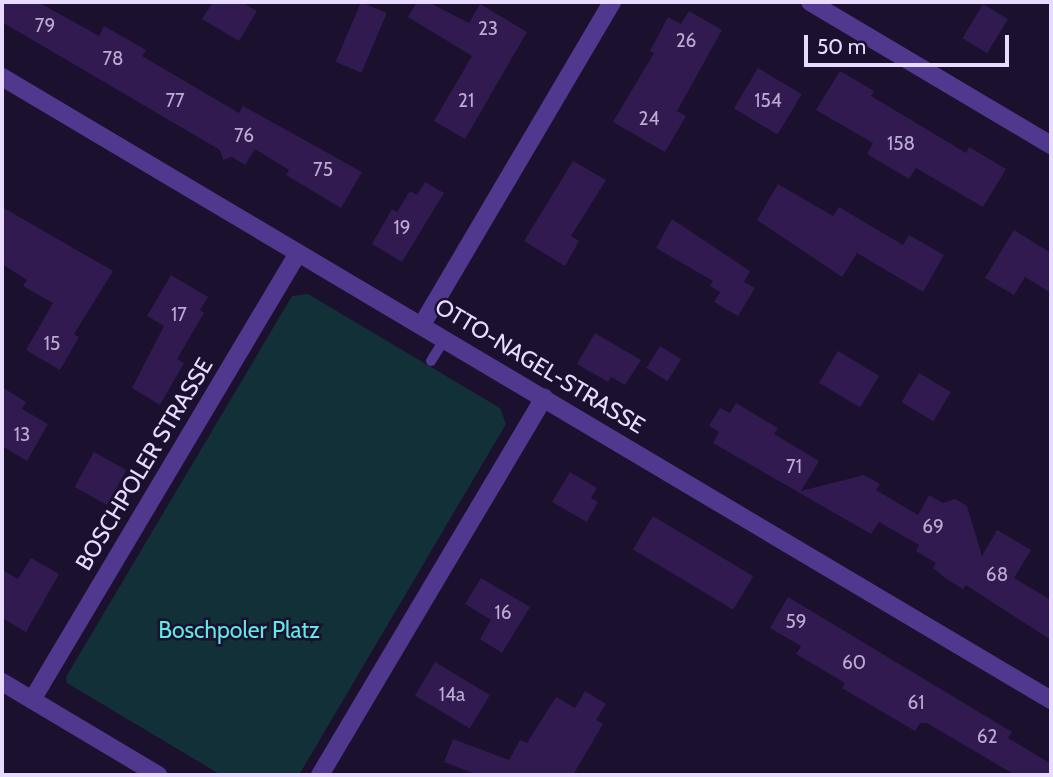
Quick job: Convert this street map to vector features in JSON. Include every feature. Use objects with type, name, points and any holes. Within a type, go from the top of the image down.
[{"type":"street","points":[[423,323],[612,2]]},
{"type":"street","points":[[810,2],[1051,145]]},
{"type":"street","name":"OTTO-NAGEL-STRASSE","points":[[2,77],[298,253],[423,323],[1051,700]]},
{"type":"street","name":"BOSCHPOLER STRASSE","points":[[32,700],[298,253]]},
{"type":"street","points":[[320,775],[544,397]]},
{"type":"street","points":[[2,682],[154,774]]},
{"type":"lane","points":[[431,361],[446,337]]},
{"type":"green space","name":"Boschpoler Platz","points":[[308,294],[500,408],[506,424],[299,775],[221,775],[67,683],[66,677],[292,296]]},
{"type":"building","points":[[2,2],[38,2],[99,36],[104,26],[146,50],[142,56],[239,113],[243,106],[362,172],[341,208],[286,175],[289,170],[255,149],[245,165],[232,157],[223,160],[220,150],[2,22]]},
{"type":"building","points":[[213,2],[241,2],[257,11],[239,41],[202,19]]},
{"type":"building","points":[[361,2],[387,13],[361,73],[336,62]]},
{"type":"building","points":[[417,2],[428,2],[469,23],[480,4],[527,32],[465,139],[434,121],[472,56],[408,17]]},
{"type":"building","points":[[983,4],[1008,19],[987,53],[962,38]]},
{"type":"building","points":[[689,11],[722,30],[677,111],[686,116],[665,152],[613,122],[654,53],[650,51],[668,17],[681,24]]},
{"type":"building","points":[[758,68],[802,94],[778,135],[734,108]]},
{"type":"building","points":[[840,71],[874,91],[871,96],[966,153],[969,147],[1006,169],[983,207],[916,168],[909,179],[867,154],[873,143],[816,110]]},
{"type":"building","points":[[573,161],[606,180],[571,236],[579,241],[565,266],[524,241]]},
{"type":"building","points":[[425,182],[444,193],[402,262],[372,244],[392,209],[397,212],[410,191],[417,195]]},
{"type":"building","points":[[778,184],[833,216],[839,207],[903,245],[909,235],[944,255],[923,292],[857,253],[842,277],[757,220]]},
{"type":"building","points":[[2,207],[113,271],[74,334],[79,337],[60,370],[26,350],[53,303],[23,286],[27,280],[2,264]]},
{"type":"building","points":[[672,219],[750,271],[744,282],[755,288],[738,316],[714,302],[720,292],[710,286],[713,281],[656,248]]},
{"type":"building","points":[[1014,230],[1051,253],[1051,293],[1025,277],[1014,295],[985,278]]},
{"type":"building","points":[[171,275],[208,297],[200,310],[204,313],[177,359],[184,363],[160,405],[132,388],[164,326],[147,316]]},
{"type":"building","points":[[595,333],[641,360],[625,385],[611,377],[608,382],[577,364]]},
{"type":"building","points":[[660,346],[681,359],[667,381],[646,368]]},
{"type":"building","points":[[838,351],[879,376],[860,407],[819,383]]},
{"type":"building","points":[[919,373],[951,392],[933,421],[901,402]]},
{"type":"building","points":[[2,387],[26,402],[22,409],[48,424],[27,461],[2,446]]},
{"type":"building","points":[[736,403],[778,428],[774,434],[819,461],[801,491],[864,475],[880,484],[876,490],[918,515],[929,495],[943,503],[955,499],[967,506],[982,556],[997,530],[1031,550],[1014,578],[1051,600],[1051,640],[966,585],[963,589],[945,578],[933,568],[936,563],[916,551],[919,545],[879,522],[871,534],[713,443],[719,432],[709,426],[720,408],[730,413]]},
{"type":"building","points":[[94,452],[126,470],[107,505],[75,487]]},
{"type":"building","points":[[570,472],[597,488],[591,498],[598,502],[587,522],[552,502]]},
{"type":"building","points":[[653,516],[753,576],[733,610],[633,549]]},
{"type":"building","points":[[31,558],[59,574],[26,632],[2,618],[2,570],[18,579]]},
{"type":"building","points":[[481,578],[530,607],[502,653],[480,639],[491,620],[465,604]]},
{"type":"building","points":[[788,597],[1012,732],[1008,738],[1051,764],[1051,775],[1015,775],[927,723],[920,723],[915,731],[842,688],[845,683],[796,654],[801,646],[770,628]]},
{"type":"building","points":[[435,662],[490,695],[470,728],[415,695]]},
{"type":"building","points":[[585,691],[606,704],[596,720],[603,724],[573,775],[478,775],[444,762],[453,739],[509,760],[520,740],[527,743],[556,697],[575,708]]}]
